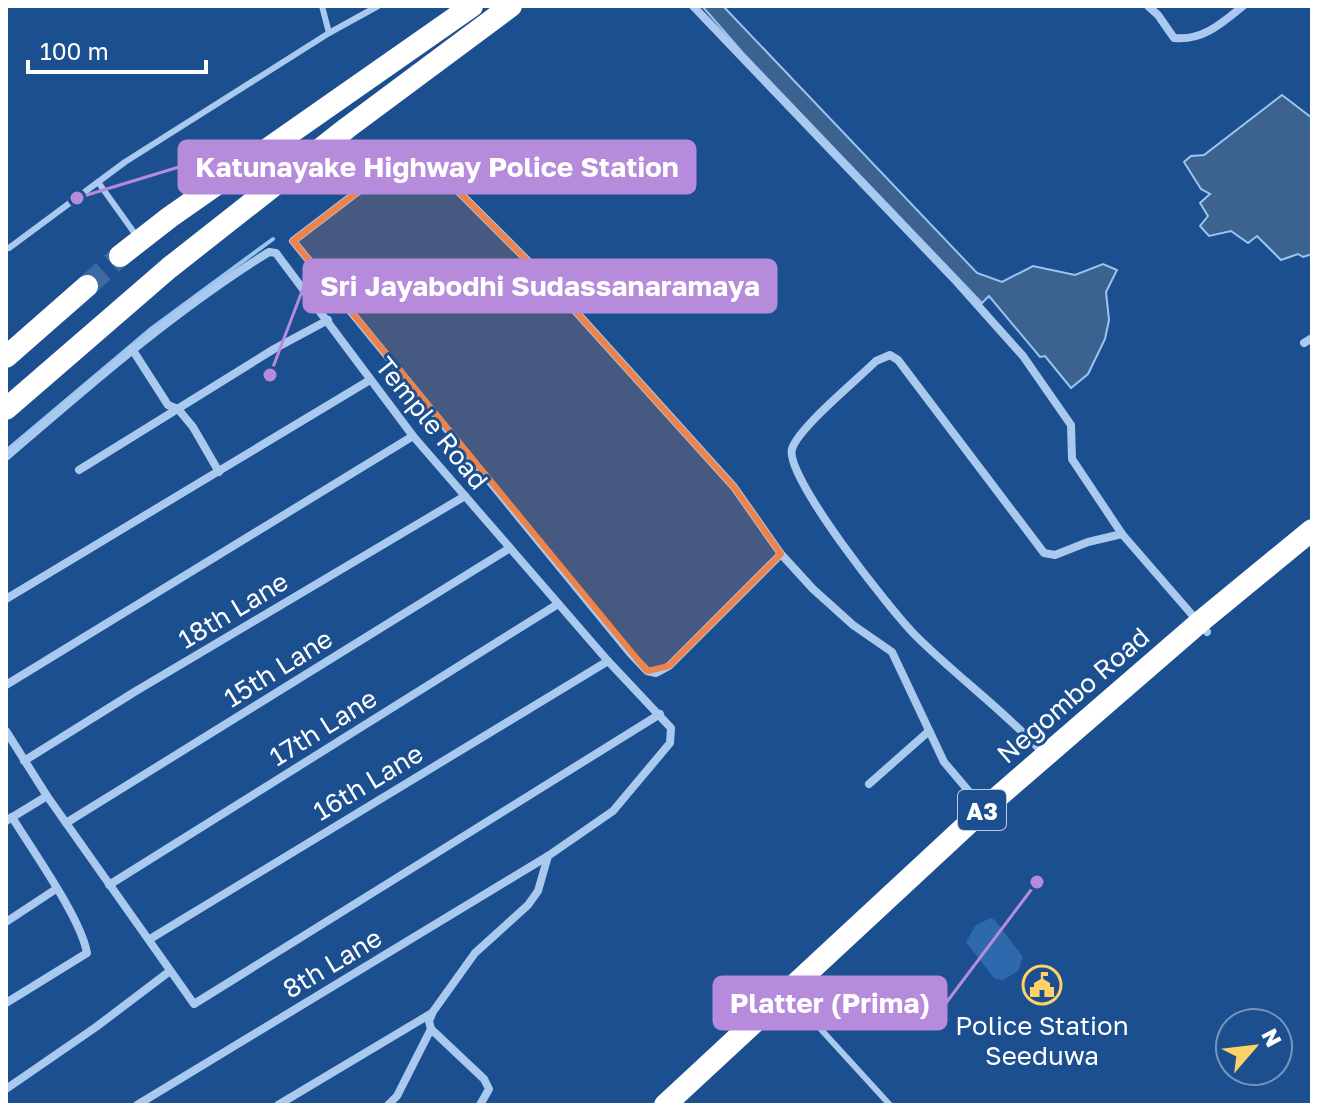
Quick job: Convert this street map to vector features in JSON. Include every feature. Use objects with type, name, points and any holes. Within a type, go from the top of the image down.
[{"type":"highway","points":[[120,256],[472,6]]},
{"type":"highway","points":[[6,409],[169,268],[347,128],[511,6]]},
{"type":"highway","points":[[6,357],[87,286]]},
{"type":"highway","name":"Negombo Road","points":[[682,1105],[992,817],[1312,530]]},
{"type":"highway","name":"Negombo Road","points":[[665,1105],[1045,755],[1203,627],[1312,549]]},
{"type":"street","points":[[693,6],[956,281],[1023,356],[1071,425],[1072,459],[1122,534],[1203,627]]},
{"type":"street","points":[[1148,6],[1174,38],[1189,40],[1215,29],[1243,6]]},
{"type":"street","points":[[781,554],[669,666],[656,673],[647,671],[293,241],[415,148],[550,283],[734,487],[781,554],[813,589],[853,625],[892,652],[944,762],[984,809]]},
{"type":"street","name":"Temple Road","points":[[6,457],[132,349],[230,276],[269,252],[276,253],[413,436],[608,661],[660,714]]},
{"type":"street","points":[[79,470],[274,349],[328,320]]},
{"type":"street","points":[[132,349],[168,405],[178,409],[193,427],[219,472]]},
{"type":"street","points":[[1045,755],[1004,713],[916,636],[891,608],[816,505],[797,473],[792,449],[802,433],[876,361],[890,355],[907,372],[1044,553],[1055,555],[1088,542],[1122,534]]},
{"type":"street","points":[[6,599],[370,380]]},
{"type":"street","points":[[6,685],[413,436]]},
{"type":"street","name":"18th Lane","points":[[24,761],[465,496]]},
{"type":"street","name":"15th Lane","points":[[66,823],[510,548]]},
{"type":"street","name":"17th Lane","points":[[109,885],[558,604]]},
{"type":"street","name":"16th Lane","points":[[150,939],[608,661]]},
{"type":"street","points":[[6,731],[47,796],[194,1004],[660,714],[671,728],[670,743],[613,811],[548,856],[538,891],[528,905],[475,953],[432,1013],[429,1021],[431,1029],[484,1079],[489,1089],[480,1105]]},
{"type":"street","points":[[869,784],[929,731]]},
{"type":"street","points":[[6,1003],[87,953],[85,942],[56,889],[9,819],[47,796]]},
{"type":"street","name":"8th Lane","points":[[137,1105],[548,856]]},
{"type":"street","points":[[6,922],[56,889]]},
{"type":"street","points":[[6,1089],[170,971]]},
{"type":"street","points":[[278,1105],[432,1013]]},
{"type":"street","points":[[388,1105],[397,1096],[431,1029]]},
{"type":"lane","points":[[322,6],[329,33]]},
{"type":"lane","points":[[9,248],[125,162],[329,33],[378,6]]},
{"type":"lane","points":[[98,182],[140,241]]},
{"type":"lane","points":[[795,1001],[890,1105]]},
{"type":"highlighted area","points":[[415,148],[550,283],[734,487],[781,554],[669,666],[647,671],[293,241]]},
{"type":"shaded area","points":[[702,6],[723,6],[977,273],[1002,282],[1033,266],[1075,275],[1103,264],[1117,270],[1106,292],[1109,320],[1105,339],[1088,374],[1071,388],[1045,356],[1040,357],[989,296],[982,303],[743,53]]},
{"type":"shaded area","points":[[1282,95],[1312,118],[1312,254],[1303,257],[1298,254],[1281,260],[1257,236],[1248,243],[1231,231],[1209,236],[1200,226],[1208,216],[1200,203],[1210,194],[1201,189],[1184,162],[1191,156],[1204,155]]},
{"type":"shaded area","points":[[990,918],[995,920],[1023,957],[1018,971],[1003,980],[994,978],[966,942],[975,926]]},
{"type":"waterway","points":[[6,451],[152,328],[273,239]]},
{"type":"tunnel","points":[[87,286],[120,256]]},
{"type":"place","name":"Katunayake Highway Police Station","points":[[77,198]]},
{"type":"place","name":"Sri Jayabodhi Sudassanaramaya","points":[[270,375]]},
{"type":"place","name":"Platter (Prima)","points":[[1037,882]]},
{"type":"place","name":"Police Station Seeduwa","points":[[1042,985]]}]
